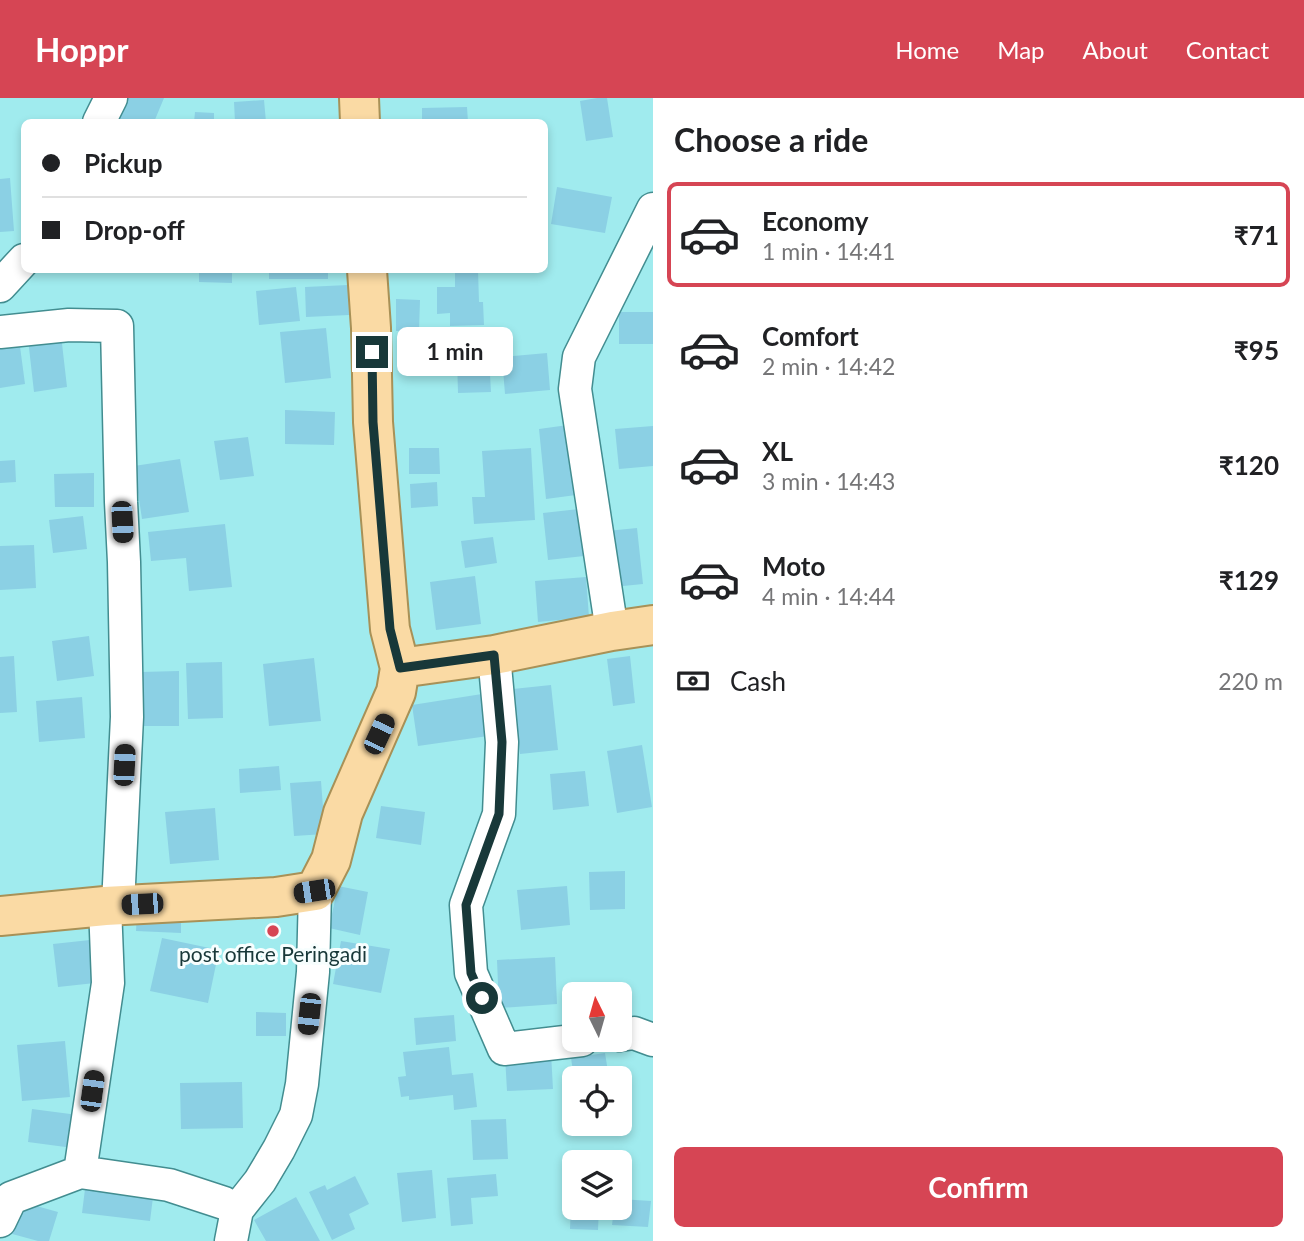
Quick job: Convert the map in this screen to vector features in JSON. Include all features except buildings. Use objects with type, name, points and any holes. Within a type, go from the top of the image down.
[{"type":"main road","points":[[359,98],[360,119]]},
{"type":"main road","points":[[0,916],[111,905],[276,897],[314,891],[331,860],[343,813],[396,692],[400,668],[390,629],[373,422],[367,273]]},
{"type":"main road","points":[[400,668],[494,655],[653,625]]},
{"type":"street","points":[[100,119],[111,98]]},
{"type":"street","points":[[612,631],[575,389],[579,357],[653,209]]},
{"type":"street","points":[[0,286],[21,263]]},
{"type":"street","points":[[0,332],[69,325],[117,326],[127,717],[111,905],[108,983],[80,1172]]},
{"type":"street","points":[[494,655],[502,742],[499,814],[466,905],[471,973],[504,1049],[562,1042]]},
{"type":"street","points":[[230,1241],[237,1210],[260,1181],[296,1115],[302,1084],[313,972],[314,891]]},
{"type":"street","points":[[632,1033],[653,1040]]},
{"type":"street","points":[[0,1221],[11,1198],[80,1172],[169,1185],[237,1210]]},
{"type":"place","name":"post office Peringadi","points":[[273,931]]},
{"type":"route","points":[[372,352],[373,422],[390,629],[400,668],[494,655],[502,742],[499,814],[466,905],[471,973],[482,998]]}]
